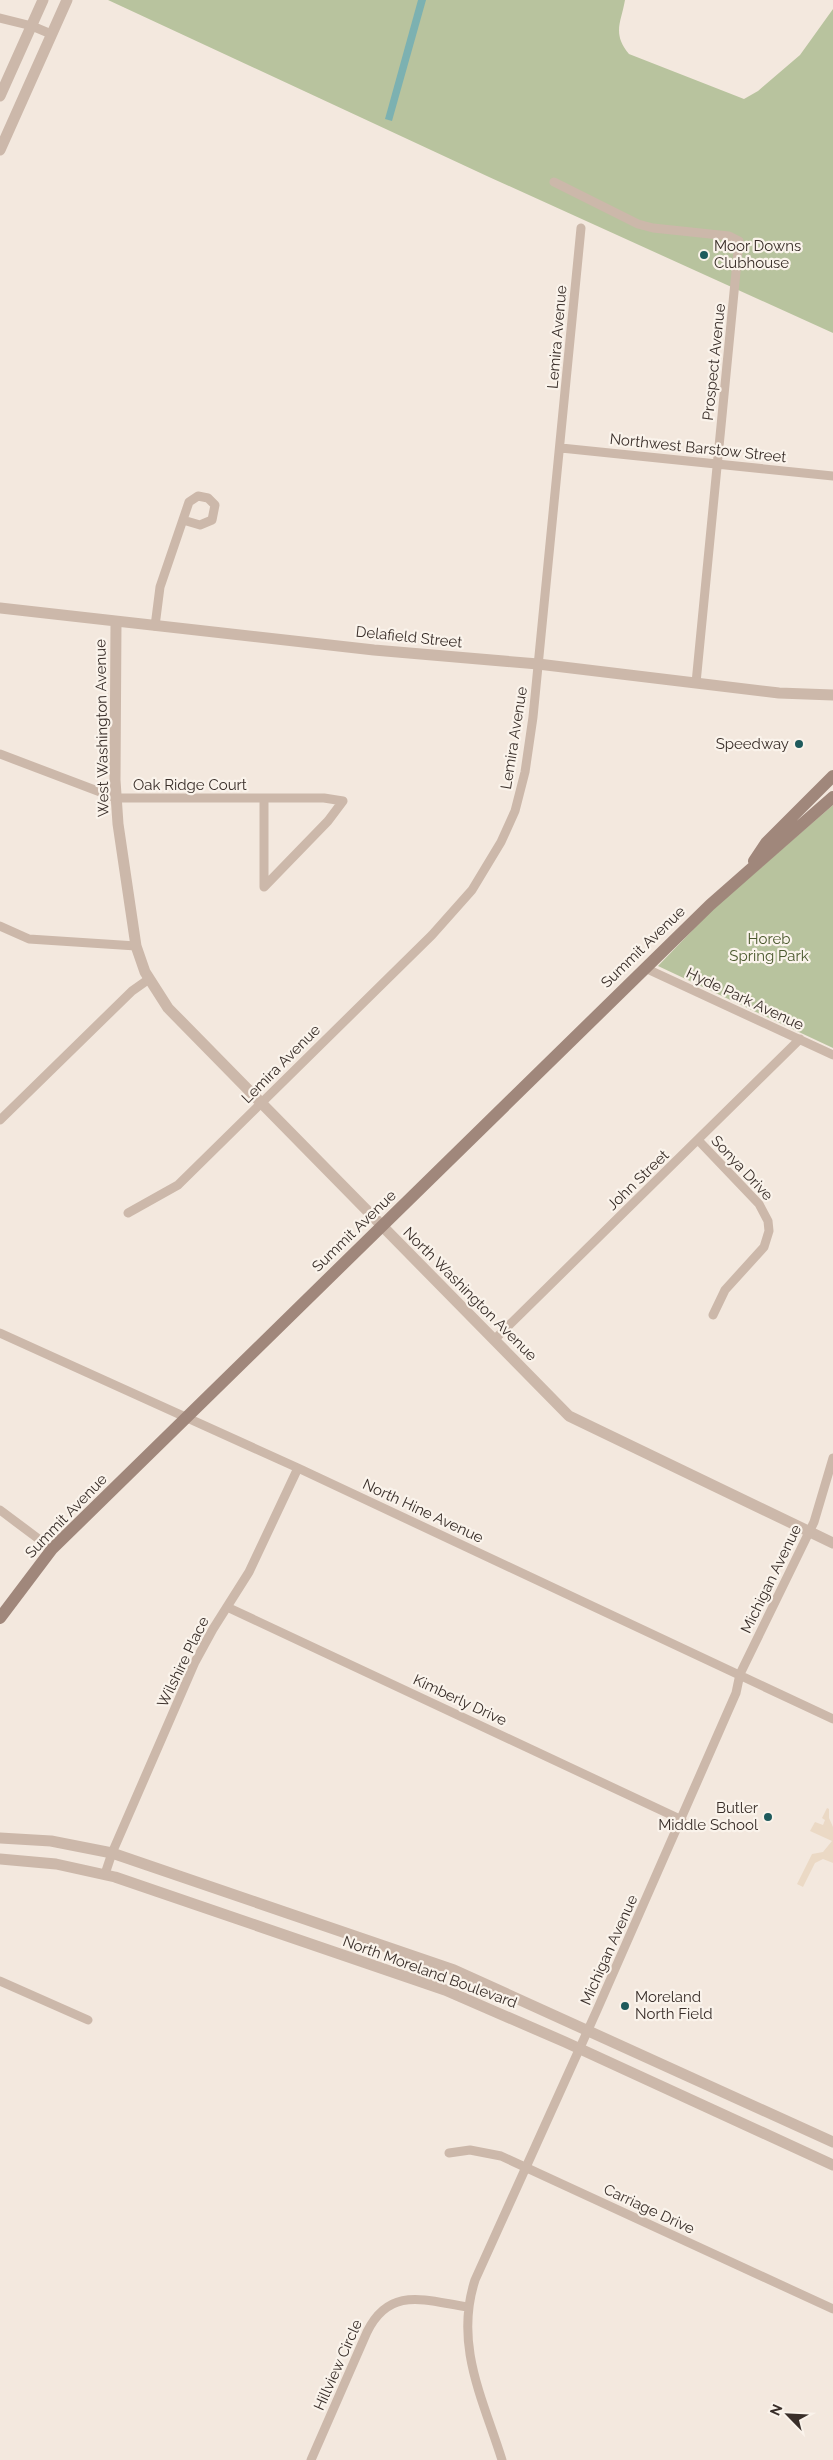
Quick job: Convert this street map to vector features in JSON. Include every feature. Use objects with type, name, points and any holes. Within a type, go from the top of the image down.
[{"type":"main road","name":"Summit Avenue","points":[[742,877],[766,843],[833,776]]},
{"type":"main road","name":"Summit Avenue","points":[[0,1618],[52,1549],[710,905],[833,797]]},
{"type":"street","points":[[0,96],[43,0]]},
{"type":"street","points":[[1,147],[67,0]]},
{"type":"street","points":[[0,18],[32,26],[51,34]]},
{"type":"street","name":"Prospect Avenue","points":[[554,182],[638,224],[653,228],[729,236],[739,241],[696,683]]},
{"type":"street","name":"Lemira Avenue","points":[[128,1213],[178,1185],[448,918],[472,890],[488,866],[515,811],[522,788],[533,717],[561,448],[581,228]]},
{"type":"street","name":"Northwest Barstow Street","points":[[561,448],[833,476]]},
{"type":"street","points":[[155,626],[160,587],[183,520]]},
{"type":"street","name":"Delafield Street","points":[[0,608],[374,650],[538,664],[696,683],[815,695],[833,695]]},
{"type":"street","name":"West Washington Avenue","points":[[116,622],[116,798],[136,946],[149,980]]},
{"type":"street","name":"Delafield Street","points":[[815,695],[833,703]]},
{"type":"street","points":[[0,754],[116,798]]},
{"type":"street","name":"Oak Ridge Court","points":[[116,798],[264,798],[324,798],[343,801],[328,821],[264,887],[264,798]]},
{"type":"street","points":[[0,926],[29,939],[136,946]]},
{"type":"street","name":"Hyde Park Avenue","points":[[645,968],[833,1055]]},
{"type":"street","points":[[0,1120],[132,991],[149,980]]},
{"type":"street","name":"North Washington Avenue","points":[[149,980],[168,1008],[574,1419],[833,1544]]},
{"type":"street","name":"John Street","points":[[494,1340],[800,1039]]},
{"type":"street","name":"Sonya Drive","points":[[698,1140],[759,1204],[768,1221],[769,1231],[764,1247],[725,1290],[713,1315]]},
{"type":"street","name":"North Hine Avenue","points":[[0,1333],[298,1468],[833,1719]]},
{"type":"street","name":"Michigan Avenue","points":[[502,2460],[468,2351],[466,2321],[475,2280],[682,1820],[736,1693],[740,1674],[809,1532],[833,1458]]},
{"type":"street","name":"Wilshire Place","points":[[105,1874],[195,1662],[249,1572],[298,1468]]},
{"type":"street","points":[[0,1510],[52,1549]]},
{"type":"street","name":"Kimberly Drive","points":[[227,1607],[682,1820]]},
{"type":"street","name":"North Moreland Boulevard","points":[[0,1838],[51,1841],[112,1854],[454,1970],[833,2142]]},
{"type":"street","name":"North Moreland Boulevard","points":[[0,1859],[56,1864],[105,1874],[445,1990],[580,2048],[833,2165]]},
{"type":"street","points":[[0,1981],[88,2020]]},
{"type":"street","points":[[526,2024],[535,2006]]},
{"type":"street","points":[[640,2076],[648,2058]]},
{"type":"street","name":"Carriage Drive","points":[[449,2153],[470,2150],[490,2153],[833,2309]]},
{"type":"street","name":"Hillview Circle","points":[[311,2460],[367,2332],[378,2313],[400,2300],[468,2307]]},
{"type":"green space","points":[[108,0],[625,0],[619,34],[629,54],[744,99],[758,91],[800,55],[833,9],[833,333],[489,177]]},
{"type":"green space","name":"Horeb Spring Park","points":[[833,805],[833,1048],[658,966],[712,910]]},
{"type":"shaded area","points":[[827,1808],[829,1809],[829,1818],[833,1827],[833,1863],[823,1859],[815,1863],[803,1887],[797,1884],[812,1854],[823,1852],[832,1841],[810,1831],[815,1822],[823,1825],[825,1820],[822,1818]]},
{"type":"water","points":[[418,0],[426,0],[392,121],[385,119]]},
{"type":"place","name":"Moor Downs Clubhouse","points":[[704,255]]},
{"type":"place","name":"Speedway","points":[[799,744]]},
{"type":"place","name":"Butler Middle School","points":[[768,1817]]},
{"type":"place","name":"Moreland North Field","points":[[625,2006]]}]
